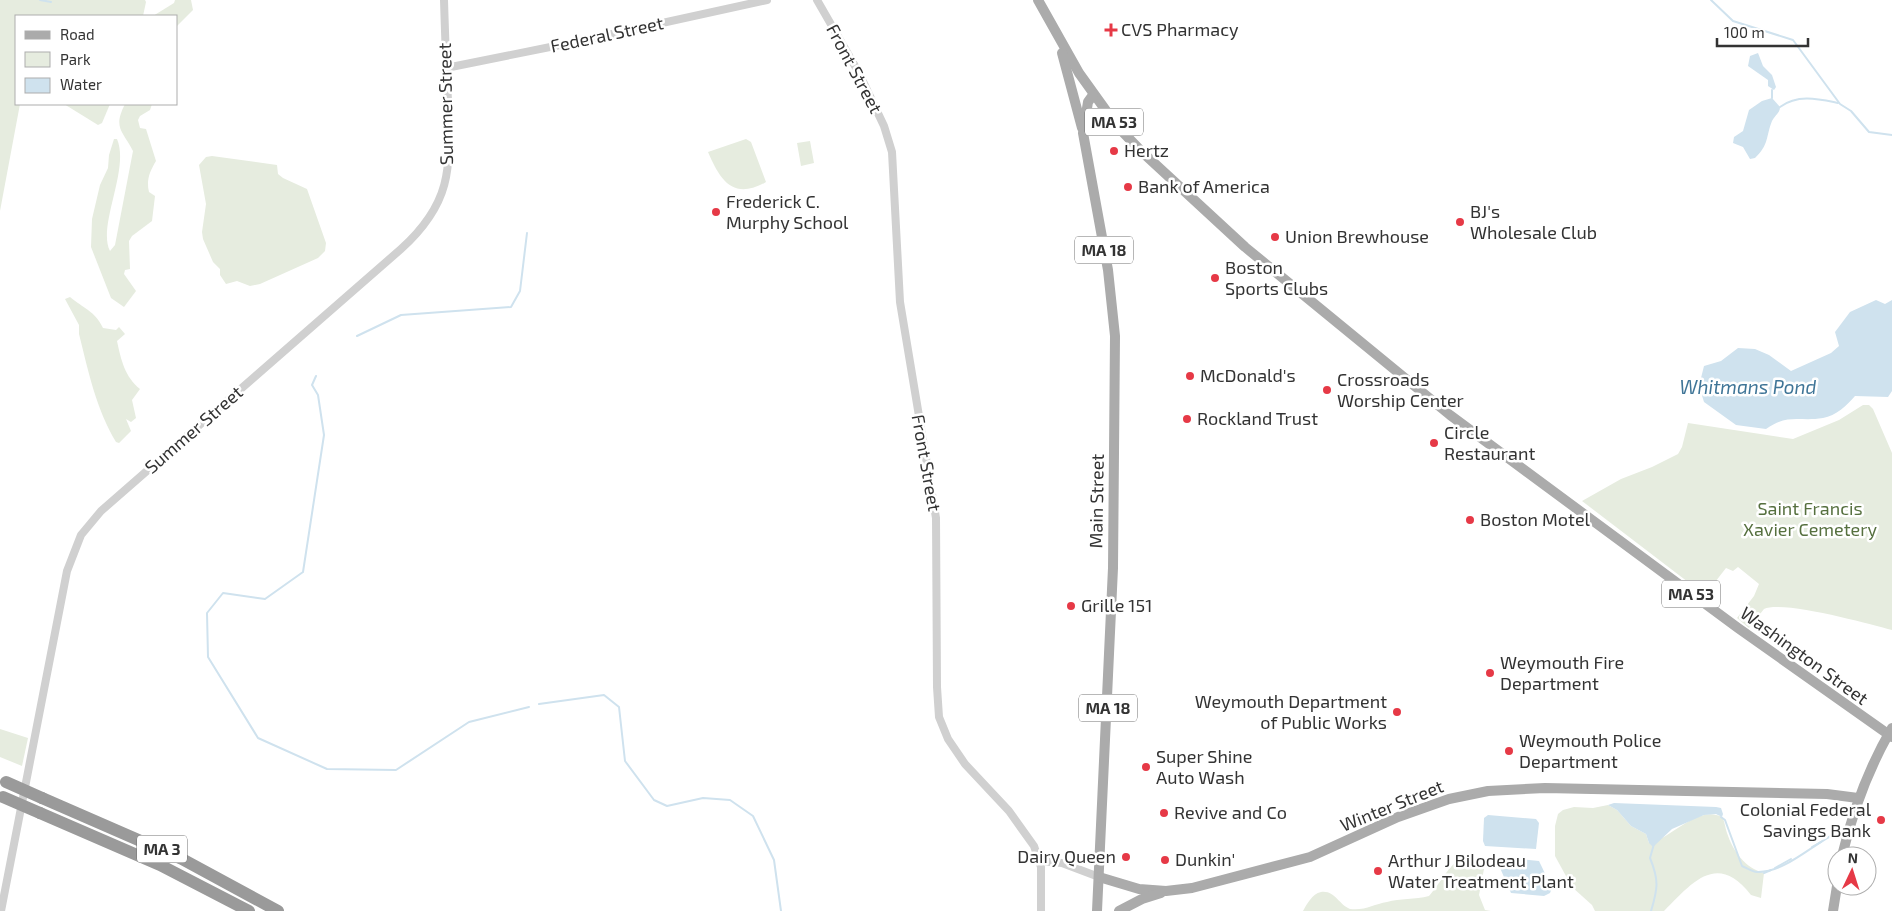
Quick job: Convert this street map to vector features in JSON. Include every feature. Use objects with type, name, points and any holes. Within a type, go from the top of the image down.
[{"type":"highway","name":"MA 3","points":[[3,781],[176,856],[278,911]]},
{"type":"highway","name":"MA 3","points":[[2,797],[165,867],[248,911]]},
{"type":"main road","name":"Washington Street","points":[[1038,0],[1092,92],[1137,148],[1228,232],[1428,398],[1730,623],[1891,733]]},
{"type":"main road","points":[[1056,33],[1072,87],[1077,113]]},
{"type":"main road","points":[[1077,113],[1080,101],[1092,92]]},
{"type":"main road","name":"Main Street","points":[[1092,92],[1088,102],[1083,132],[1108,270],[1115,336],[1112,578],[1097,911]]},
{"type":"main road","name":"MA 18","points":[[1077,113],[1083,132]]},
{"type":"main road","points":[[1845,846],[1858,798],[1891,733]]},
{"type":"main road","name":"Winter Street","points":[[1099,877],[1139,889],[1166,891],[1192,888],[1297,862],[1418,809],[1449,799],[1488,791],[1566,788],[1827,794],[1858,798]]},
{"type":"main road","points":[[1119,911],[1135,902],[1166,891]]},
{"type":"main road","points":[[1833,911],[1835,896]]},
{"type":"street","name":"Summer Street","points":[[2,911],[65,579],[73,551],[81,535],[101,511],[422,228],[437,206],[448,173],[449,150],[444,0]]},
{"type":"street","name":"Federal Street","points":[[446,68],[767,0]]},
{"type":"street","name":"Front Street","points":[[816,0],[858,73],[884,126],[892,152],[900,302],[936,518],[937,687],[939,717],[948,739],[965,764],[1024,829],[1040,861],[1042,911]]},
{"type":"street","name":"Winter Street","points":[[1040,861],[1062,863],[1099,877]]},
{"type":"green space","points":[[0,0],[145,0],[143,15],[15,15],[15,105],[20,105],[0,211]]},
{"type":"green space","points":[[175,0],[191,0],[193,10],[178,25],[178,15],[155,15],[174,3]]},
{"type":"green space","points":[[66,105],[110,105],[102,123],[98,125]]},
{"type":"green space","points":[[124,105],[152,105],[150,110],[140,116],[138,120],[140,128],[146,129],[156,161],[148,180],[149,192],[155,196],[152,221],[132,236],[129,241],[130,269],[125,270],[124,274],[136,291],[124,307],[111,298],[91,247],[92,219],[100,185],[108,168],[109,155],[114,139],[117,139],[120,151],[120,166],[107,227],[107,240],[110,251],[115,245],[133,151],[120,129],[121,112]]},
{"type":"green space","points":[[746,139],[751,142],[766,182],[745,189],[736,188],[729,185],[723,179],[708,152]]},
{"type":"green space","points":[[810,141],[814,163],[801,166],[797,143]]},
{"type":"green space","points":[[212,156],[277,165],[278,174],[283,178],[307,189],[326,243],[325,251],[318,258],[260,284],[250,286],[237,281],[226,284],[220,275],[220,269],[213,262],[202,232],[206,204],[199,165],[206,157]]},
{"type":"green space","points":[[70,297],[92,314],[103,328],[116,330],[119,327],[125,334],[117,341],[120,355],[127,374],[140,389],[132,400],[136,418],[131,422],[126,419],[131,431],[119,443],[116,442],[109,429],[98,403],[79,334],[79,325],[65,299]]},
{"type":"green space","name":"Saint Francis Xavier Cemetery","points":[[1863,405],[1869,405],[1873,409],[1892,453],[1892,630],[1807,610],[1774,607],[1764,609],[1749,628],[1737,618],[1754,596],[1759,584],[1738,567],[1733,571],[1726,568],[1705,595],[1582,501],[1621,479],[1678,454],[1682,447],[1688,423],[1793,439],[1839,420]]},
{"type":"green space","points":[[0,729],[28,738],[22,766],[0,757]]},
{"type":"green space","points":[[1608,805],[1617,810],[1631,826],[1646,834],[1649,843],[1666,836],[1684,824],[1703,815],[1713,814],[1722,817],[1736,852],[1751,867],[1764,873],[1761,898],[1751,895],[1739,882],[1727,875],[1716,873],[1705,876],[1695,882],[1664,911],[1595,911],[1592,905],[1572,887],[1555,856],[1555,826],[1558,814],[1563,810],[1574,807],[1593,808]]},
{"type":"green space","points":[[1466,855],[1478,859],[1484,869],[1479,895],[1485,910],[1491,911],[1303,911],[1312,897],[1321,892],[1330,893],[1350,909],[1429,896],[1450,868]]},
{"type":"water","points":[[1758,53],[1763,66],[1772,75],[1776,87],[1774,90],[1768,86],[1768,80],[1748,66],[1750,56]]},
{"type":"water","points":[[1772,98],[1780,107],[1779,111],[1772,121],[1763,149],[1755,158],[1750,159],[1743,147],[1733,143],[1734,137],[1743,131],[1749,110],[1762,101]]},
{"type":"water","name":"Whitmans Pond","points":[[1876,300],[1885,304],[1892,300],[1892,391],[1888,397],[1855,396],[1841,410],[1828,417],[1781,421],[1766,429],[1736,425],[1704,402],[1699,386],[1704,366],[1721,361],[1738,348],[1755,349],[1769,355],[1791,371],[1831,353],[1839,346],[1835,332],[1850,312]]},
{"type":"water","points":[[1614,803],[1716,807],[1721,808],[1723,814],[1722,817],[1716,814],[1704,815],[1672,829],[1653,847],[1649,843],[1646,834],[1631,826],[1617,810],[1608,805]]},
{"type":"water","points":[[1488,815],[1536,819],[1539,823],[1536,849],[1485,846],[1483,841],[1484,818]]},
{"type":"water","points":[[1501,857],[1539,861],[1552,888],[1550,893],[1544,896],[1511,893],[1497,861]]},
{"type":"waterway","points":[[40,0],[51,2]]},
{"type":"waterway","points":[[1711,0],[1733,21],[1793,40],[1840,104],[1851,111],[1869,132],[1892,135]]},
{"type":"waterway","points":[[1772,90],[1772,98]]},
{"type":"waterway","points":[[1780,107],[1794,100],[1801,99],[1816,99],[1838,103]]},
{"type":"waterway","points":[[357,336],[401,315],[511,307],[520,291],[527,233]]},
{"type":"waterway","points":[[316,376],[312,385],[318,395],[324,435],[303,572],[265,599],[223,593],[207,613],[208,657],[258,738],[327,769],[396,770],[469,722],[529,707]]},
{"type":"waterway","points":[[539,704],[604,695],[619,707],[625,761],[654,800],[667,806],[703,798],[730,800],[753,816],[774,860],[781,911]]},
{"type":"waterway","points":[[1721,817],[1725,820],[1742,866],[1755,872],[1767,871],[1788,863],[1836,833]]},
{"type":"waterway","points":[[1812,847],[1821,842]]},
{"type":"waterway","points":[[1651,911],[1656,884],[1655,872],[1650,858],[1654,844]]},
{"type":"waterway","points":[[1775,868],[1791,859]]},
{"type":"waterway","points":[[1764,873],[1771,870]]},
{"type":"place","name":"CVS Pharmacy","points":[[1111,30]]},
{"type":"place","name":"Hertz","points":[[1114,151]]},
{"type":"place","name":"Bank of America","points":[[1128,187]]},
{"type":"place","name":"Frederick C. Murphy School","points":[[716,212]]},
{"type":"place","name":"BJ's Wholesale Club","points":[[1460,222]]},
{"type":"place","name":"Union Brewhouse","points":[[1275,237]]},
{"type":"place","name":"Boston Sports Clubs","points":[[1215,278]]},
{"type":"place","name":"McDonald's","points":[[1190,376]]},
{"type":"place","name":"Crossroads Worship Center","points":[[1327,390]]},
{"type":"place","name":"Rockland Trust","points":[[1187,419]]},
{"type":"place","name":"Circle Restaurant","points":[[1434,443]]},
{"type":"place","name":"Boston Motel","points":[[1470,520]]},
{"type":"place","name":"Grille 151","points":[[1071,606]]},
{"type":"place","name":"Weymouth Fire Department","points":[[1490,673]]},
{"type":"place","name":"Weymouth Department of Public Works","points":[[1397,712]]},
{"type":"place","name":"Weymouth Police Department","points":[[1509,751]]},
{"type":"place","name":"Super Shine Auto Wash","points":[[1146,767]]},
{"type":"place","name":"Revive and Co","points":[[1164,813]]},
{"type":"place","name":"Colonial Federal Savings Bank","points":[[1881,820]]},
{"type":"place","name":"Dairy Queen","points":[[1126,857]]},
{"type":"place","name":"Dunkin'","points":[[1165,860]]},
{"type":"place","name":"Arthur J Bilodeau Water Treatment Plant","points":[[1378,871]]}]
